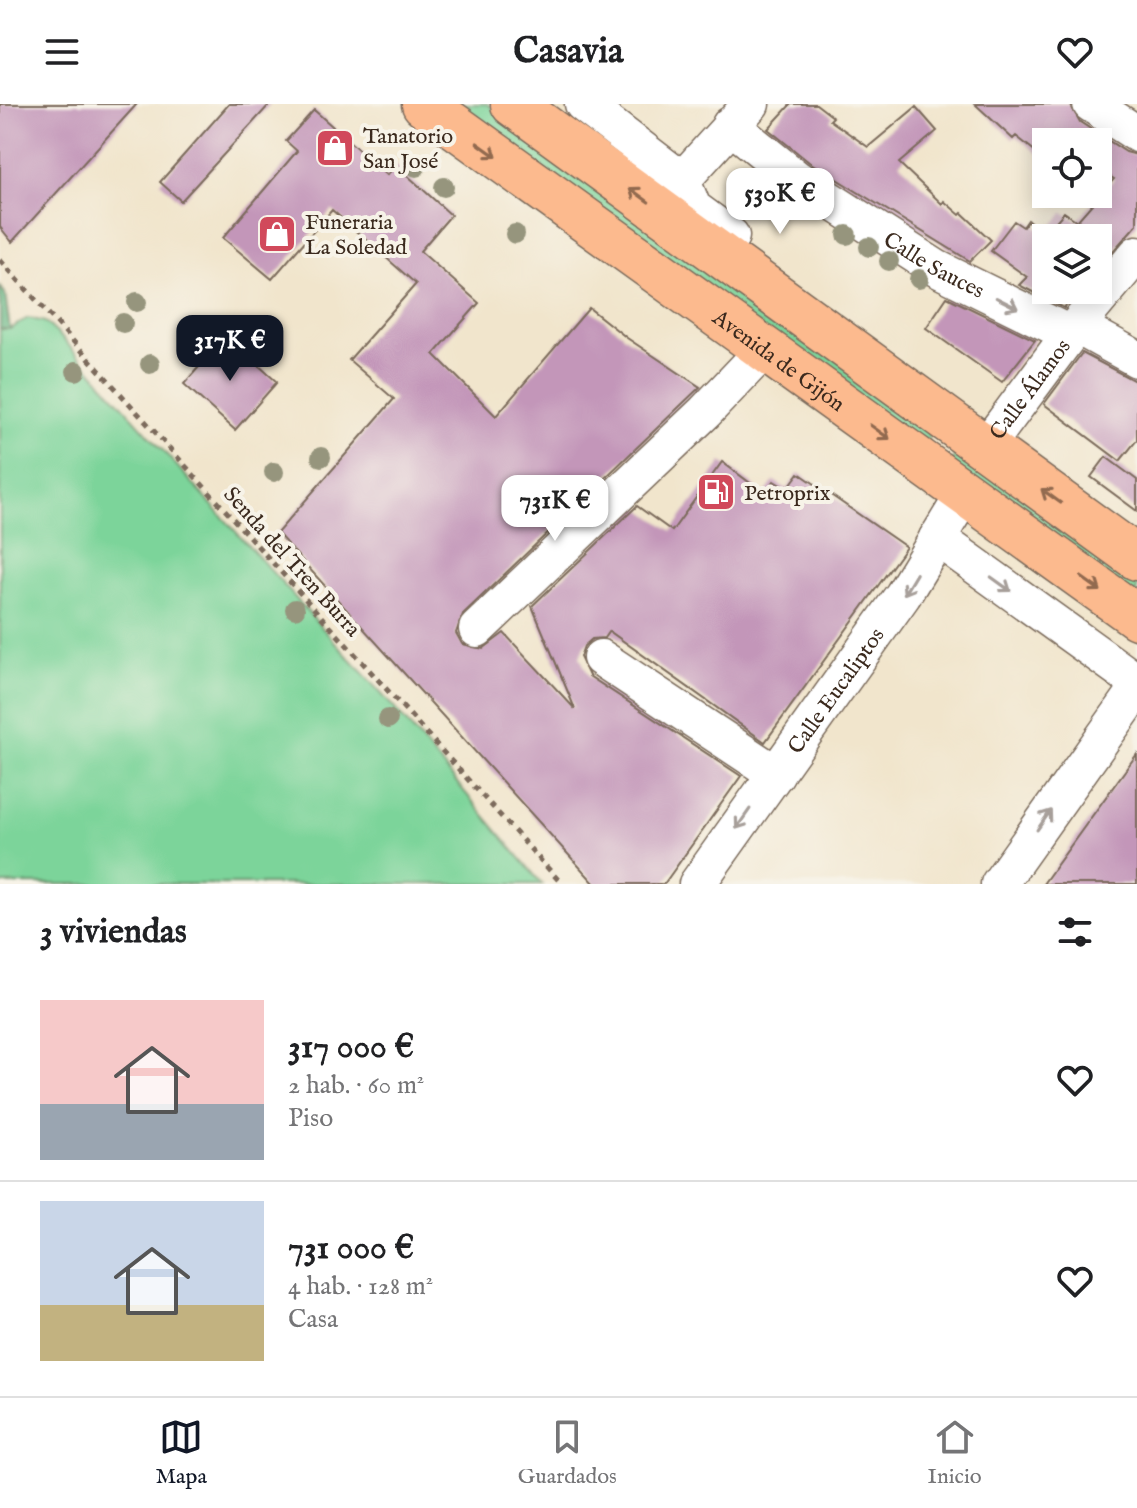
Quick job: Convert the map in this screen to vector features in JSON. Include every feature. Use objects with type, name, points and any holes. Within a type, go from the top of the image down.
[{"type":"highway","name":"Avenida de Gijón","points":[[424,104],[1137,617]]},
{"type":"highway","points":[[513,104],[1137,558]]},
{"type":"street","points":[[583,104],[682,180],[693,208],[800,289],[816,322]]},
{"type":"street","points":[[1091,104],[1137,134]]},
{"type":"street","points":[[682,180],[741,114]]},
{"type":"street","name":"Calle Sauces","points":[[741,114],[797,179],[936,268],[1137,359]]},
{"type":"street","name":"Calle Álamos","points":[[985,448],[1073,330],[1137,254]]},
{"type":"street","points":[[477,629],[705,412],[765,349]]},
{"type":"street","name":"Calle Eucaliptos","points":[[697,884],[903,595],[965,493]]},
{"type":"street","points":[[937,538],[1137,682]]},
{"type":"street","points":[[601,658],[776,774]]},
{"type":"street","points":[[999,884],[1137,690]]},
{"type":"path","name":"Senda del Tren Burra","points":[[0,260],[562,884]]},
{"type":"green space","points":[[454,104],[487,104],[932,425],[925,448]]},
{"type":"green space","points":[[0,287],[5,293],[10,329],[0,329]]},
{"type":"green space","points":[[28,318],[45,322],[63,339],[395,709],[542,884],[0,884],[0,329],[10,329]]},
{"type":"green space","points":[[959,447],[1137,575],[1137,599],[951,464]]},
{"type":"building","points":[[0,104],[137,104],[12,242],[0,227]]},
{"type":"building","points":[[229,104],[270,104],[181,201],[160,182]]},
{"type":"building","points":[[791,104],[816,104],[833,117],[830,120],[868,147],[916,107],[937,131],[899,163],[942,204],[944,201],[960,215],[962,213],[991,240],[970,261],[809,162],[768,129]]},
{"type":"building","points":[[975,104],[1070,104],[1080,122],[1089,128],[1032,128],[1032,149],[1016,136],[1013,139]]},
{"type":"building","points":[[314,110],[387,175],[396,165],[451,215],[420,251],[479,303],[434,354],[496,416],[589,308],[627,338],[700,387],[463,614],[456,633],[462,644],[483,649],[504,633],[575,709],[532,606],[637,506],[672,531],[722,462],[765,494],[774,481],[787,489],[799,473],[906,547],[765,742],[609,631],[604,638],[592,639],[584,646],[580,657],[589,676],[741,776],[664,884],[595,884],[277,533],[394,399],[349,360],[416,284],[332,210],[272,279],[223,238],[297,151],[286,141]]},
{"type":"building","points":[[1112,143],[1137,155],[1137,224],[1112,252],[1112,224],[1054,224],[1064,212],[1077,221],[1088,208],[1112,208]]},
{"type":"building","points":[[1028,220],[1033,224],[1032,292],[1019,285],[1027,277],[991,251],[1014,221],[1023,227]]},
{"type":"building","points":[[947,297],[1035,340],[1002,382],[926,328]]},
{"type":"building","points":[[226,336],[277,382],[235,430],[184,384]]},
{"type":"building","points":[[1082,353],[1137,382],[1137,440],[1120,461],[1044,404]]},
{"type":"building","points":[[1106,457],[1137,480],[1137,511],[1091,477]]},
{"type":"building","points":[[1137,754],[1137,884],[1043,884]]},
{"type":"place","name":"Tanatorio San José","points":[[335,148]]},
{"type":"place","name":"Funeraria La Soledad","points":[[277,234]]},
{"type":"place","name":"Petroprix","points":[[716,492]]}]
